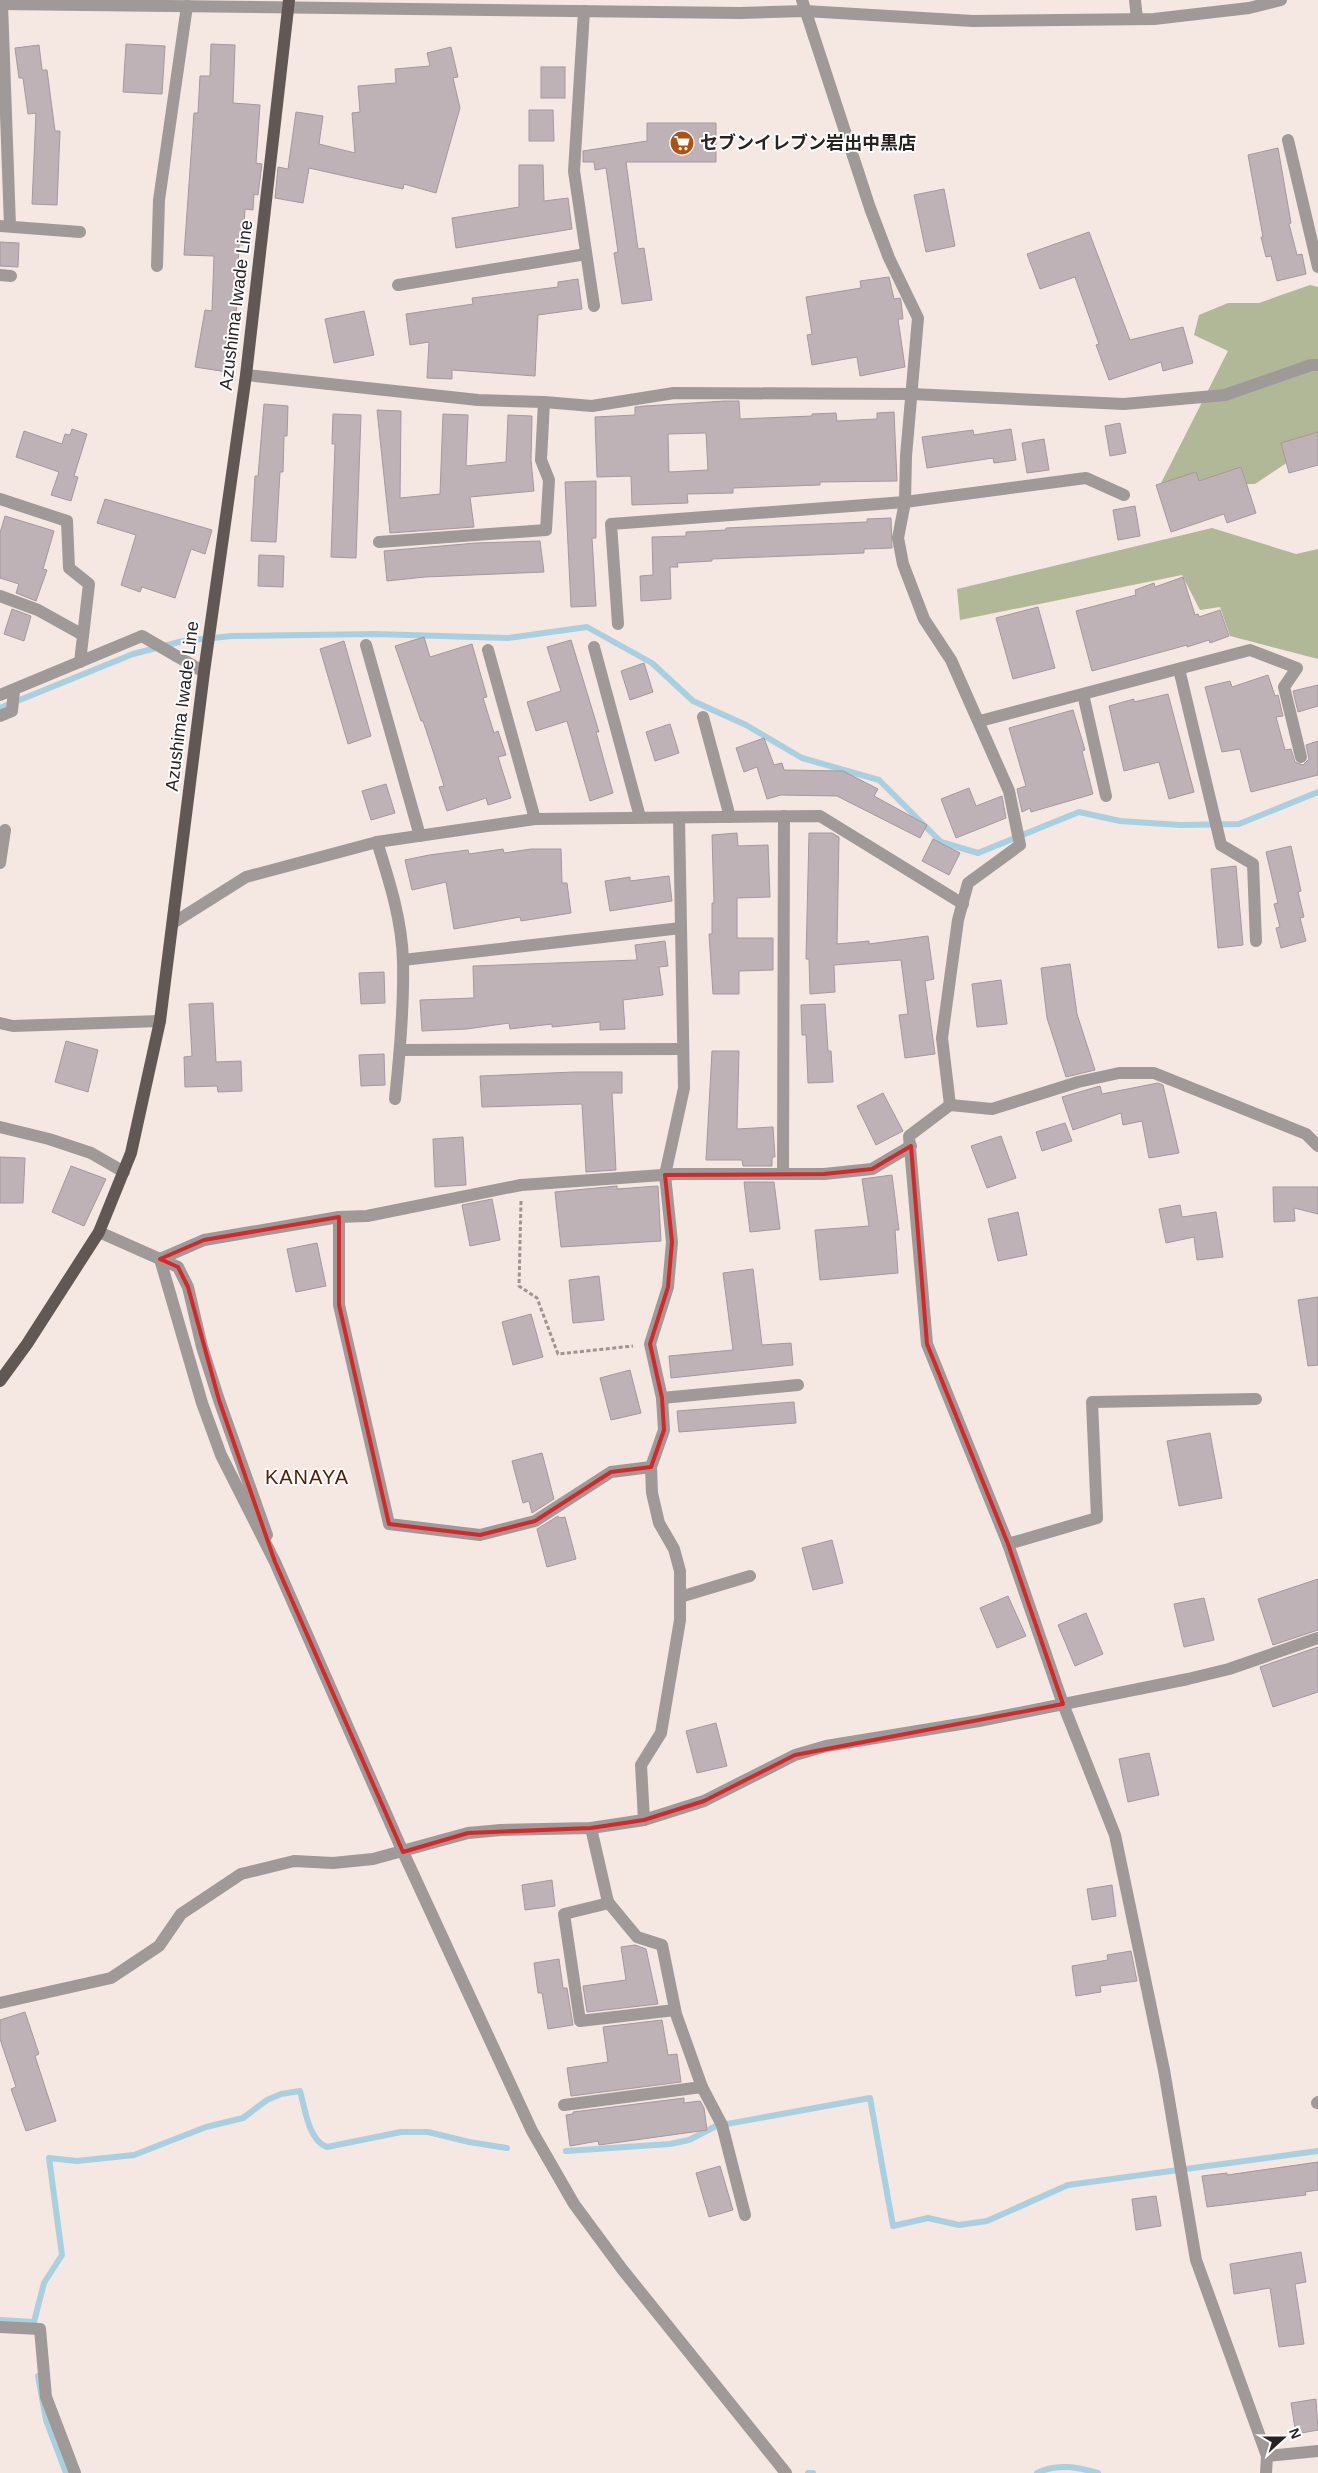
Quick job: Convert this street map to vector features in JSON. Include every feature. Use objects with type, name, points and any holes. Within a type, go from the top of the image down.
[{"type":"main road","name":"Azushima Iwade Line","points":[[0,1381],[27,1344],[99,1232],[131,1153],[160,1021],[204,672],[246,375],[289,4]]},
{"type":"street","points":[[1135,0],[1137,19]]},
{"type":"street","points":[[80,232],[5,226],[1,4],[557,6],[584,11],[740,13],[804,5],[973,21],[1137,19],[1249,8],[1281,0]]},
{"type":"street","points":[[804,5],[870,208],[889,258],[918,318],[906,456],[905,502],[898,538],[903,564],[924,619],[951,660],[980,721],[1009,791],[1020,845],[968,883],[958,920],[942,1038],[950,1105]]},
{"type":"street","points":[[157,266],[159,200],[187,6]]},
{"type":"street","points":[[584,11],[574,170],[594,306]]},
{"type":"street","points":[[1288,140],[1318,267]]},
{"type":"street","points":[[398,285],[586,254]]},
{"type":"street","points":[[246,375],[478,400],[592,406],[674,393],[912,394],[1124,404],[1225,395],[1311,365],[1318,366]]},
{"type":"street","points":[[379,542],[546,530],[549,480],[541,460],[544,402]]},
{"type":"street","points":[[618,624],[611,524],[905,502],[1086,478],[1124,495]]},
{"type":"street","points":[[0,499],[67,521],[69,568],[89,584],[80,662]]},
{"type":"street","points":[[0,596],[38,610],[83,635]]},
{"type":"street","points":[[0,695],[142,636],[204,672]]},
{"type":"street","points":[[366,645],[420,836]]},
{"type":"street","points":[[594,647],[640,818]]},
{"type":"street","points":[[488,650],[535,819]]},
{"type":"street","points":[[980,721],[1250,650],[1297,668],[1284,687],[1301,757]]},
{"type":"street","points":[[1179,669],[1221,845],[1253,864],[1256,941]]},
{"type":"street","points":[[0,716],[12,711],[14,690]]},
{"type":"street","points":[[1083,694],[1106,796]]},
{"type":"street","points":[[703,717],[730,817]]},
{"type":"street","points":[[783,1174],[784,816]]},
{"type":"street","points":[[173,923],[246,877],[377,842],[535,819],[820,816],[963,904]]},
{"type":"street","points":[[644,1820],[641,1765],[661,1733],[680,1620],[680,1571],[674,1549],[659,1522],[652,1494],[651,1467],[664,1430],[662,1398],[650,1344],[668,1287],[672,1242],[665,1175],[684,1088],[679,818]]},
{"type":"street","points":[[0,863],[5,830]]},
{"type":"street","points":[[377,842],[393,893],[403,960],[400,1050],[395,1099]]},
{"type":"street","points":[[403,960],[681,928]]},
{"type":"street","points":[[0,1023],[13,1026],[160,1021]]},
{"type":"street","points":[[400,1050],[683,1050]]},
{"type":"street","points":[[1266,2473],[1267,2456],[1196,2260],[1164,2070],[1116,1835],[1063,1704],[1008,1544],[927,1344],[909,1136],[950,1105],[992,1109],[1078,1082],[1119,1074],[1154,1073],[1306,1134],[1318,1146]]},
{"type":"street","points":[[0,1127],[49,1139],[90,1153],[124,1172]]},
{"type":"street","points":[[160,1259],[204,1240],[339,1217],[368,1216],[521,1185],[665,1175],[824,1174],[872,1169],[911,1146]]},
{"type":"street","points":[[339,1217],[339,1305],[389,1524],[480,1535],[535,1521],[611,1472],[651,1467]]},
{"type":"street","points":[[99,1232],[178,1267],[188,1287],[202,1347],[218,1400],[260,1510],[275,1562]]},
{"type":"street","points":[[160,1259],[202,1402],[221,1455],[275,1562],[403,1852],[496,2057],[532,2131],[574,2204],[628,2277],[786,2473]]},
{"type":"street","points":[[662,1398],[798,1385]]},
{"type":"street","points":[[1008,1544],[1097,1518],[1092,1402],[1256,1399]]},
{"type":"street","points":[[680,1597],[750,1576]]},
{"type":"street","points":[[0,2003],[111,1978],[159,1946],[181,1914],[241,1874],[294,1861],[341,1862],[373,1859],[468,1833],[501,1830],[591,1828],[644,1820],[704,1801],[795,1755],[818,1748],[979,1721],[1229,1669],[1318,1638]]},
{"type":"street","points":[[591,1828],[609,1903],[637,1937],[662,1945],[675,2010],[702,2087],[722,2125],[745,2215]]},
{"type":"street","points":[[609,1903],[564,1914],[580,2021],[675,2010]]},
{"type":"street","points":[[564,2105],[702,2087]]},
{"type":"street","points":[[0,2327],[40,2329],[46,2396],[75,2473]]},
{"type":"street","points":[[1267,2456],[1318,2451]]},
{"type":"path","points":[[521,1185],[519,1286],[537,1298],[558,1354],[650,1344]]},
{"type":"highlighted area","points":[[911,1146],[927,1344],[1008,1544],[1063,1704],[795,1755],[704,1801],[644,1820],[591,1828],[468,1833],[403,1852],[275,1562],[219,1400],[188,1287],[178,1267],[160,1259],[204,1240],[339,1217],[339,1305],[389,1524],[480,1535],[535,1521],[611,1472],[651,1467],[664,1430],[662,1398],[650,1344],[668,1287],[672,1242],[665,1175],[824,1174],[872,1169]]},
{"type":"green space","points":[[1310,285],[1318,287],[1318,442],[1255,484],[1160,485],[1228,351],[1194,335],[1199,315],[1228,303],[1259,303]]},
{"type":"green space","points":[[1212,528],[1296,554],[1318,549],[1318,659],[1230,636],[1220,607],[1200,610],[1182,575],[960,620],[957,589]]},
{"type":"building","points":[[126,44],[165,46],[162,94],[123,92]]},
{"type":"building","points":[[211,44],[235,45],[233,103],[260,105],[256,163],[262,164],[258,195],[254,194],[253,210],[245,209],[243,245],[239,245],[236,320],[227,372],[195,367],[205,310],[212,311],[214,256],[184,255],[194,113],[198,113],[200,76],[210,76]]},
{"type":"building","points":[[39,45],[42,70],[47,70],[55,131],[60,131],[57,205],[32,204],[36,113],[28,114],[23,78],[19,78],[15,48]]},
{"type":"building","points":[[451,47],[458,77],[453,78],[460,108],[436,193],[404,184],[403,189],[309,168],[303,203],[275,198],[278,167],[288,169],[296,112],[323,116],[319,144],[355,153],[352,113],[360,112],[358,86],[396,83],[395,69],[430,66],[427,53]]},
{"type":"building","points":[[541,67],[565,67],[565,98],[541,98]]},
{"type":"building","points":[[529,110],[553,110],[554,141],[529,141]]},
{"type":"building","points":[[647,123],[716,123],[716,162],[626,162],[638,249],[644,248],[652,300],[622,304],[614,253],[618,252],[606,168],[595,170],[594,162],[583,162],[583,151],[647,141]]},
{"type":"building","points":[[1278,148],[1291,223],[1289,224],[1297,255],[1302,254],[1306,274],[1277,281],[1271,256],[1266,257],[1261,237],[1263,237],[1248,155]]},
{"type":"building","points":[[519,165],[543,165],[544,201],[568,198],[572,229],[456,248],[452,218],[519,207]]},
{"type":"building","points":[[944,189],[955,246],[926,252],[914,195]]},
{"type":"building","points":[[1089,232],[1130,340],[1183,327],[1193,363],[1163,371],[1161,362],[1109,380],[1096,345],[1099,344],[1075,277],[1040,289],[1027,254]]},
{"type":"building","points":[[0,242],[19,243],[18,267],[0,266]]},
{"type":"building","points":[[889,277],[894,299],[900,298],[901,301],[903,319],[898,319],[905,367],[860,376],[857,357],[812,365],[807,335],[812,334],[806,297],[861,288],[860,281]]},
{"type":"building","points":[[578,279],[582,309],[538,315],[535,376],[452,370],[452,379],[427,378],[429,342],[410,345],[406,314],[473,304],[472,298],[558,287],[558,282]]},
{"type":"building","points":[[364,311],[374,355],[334,363],[325,319]]},
{"type":"building","points":[[739,401],[740,419],[836,413],[837,421],[877,419],[877,413],[894,412],[897,481],[820,482],[820,485],[733,488],[733,493],[687,494],[688,503],[632,505],[631,476],[597,477],[595,417],[635,415],[635,407]],"holes":[[[706,433],[708,470],[669,472],[668,434]]]},
{"type":"building","points":[[264,404],[288,406],[287,436],[284,436],[283,472],[280,472],[276,542],[251,541],[255,476],[258,476]]},
{"type":"building","points":[[377,410],[401,411],[400,498],[440,494],[443,414],[468,415],[466,466],[506,462],[508,415],[532,416],[531,460],[534,491],[470,497],[474,527],[390,533]]},
{"type":"building","points":[[333,414],[361,415],[356,558],[331,557],[335,444],[332,444]]},
{"type":"building","points":[[1120,423],[1126,453],[1110,456],[1105,426]]},
{"type":"building","points":[[72,429],[87,434],[74,476],[78,477],[71,501],[51,495],[59,472],[16,457],[24,431],[62,444],[65,434],[70,435]]},
{"type":"building","points":[[1011,429],[1016,460],[994,463],[993,458],[927,468],[922,437],[973,430],[974,435]]},
{"type":"building","points":[[1318,432],[1318,465],[1289,473],[1281,443]]},
{"type":"building","points":[[1044,439],[1049,470],[1027,473],[1022,443]]},
{"type":"building","points":[[1241,467],[1256,513],[1227,523],[1224,514],[1171,532],[1156,485],[1196,472],[1199,481]]},
{"type":"building","points":[[596,481],[596,538],[592,538],[596,606],[571,607],[565,482]]},
{"type":"building","points":[[105,499],[212,530],[205,554],[191,549],[175,598],[142,587],[140,592],[121,585],[136,535],[97,523]]},
{"type":"building","points":[[1135,506],[1140,536],[1118,540],[1113,510]]},
{"type":"building","points":[[5,516],[54,531],[43,569],[47,570],[36,601],[16,593],[19,584],[0,578],[0,533]]},
{"type":"building","points":[[891,518],[892,548],[864,549],[864,553],[712,559],[712,561],[677,563],[678,567],[670,567],[671,599],[641,601],[640,576],[653,575],[652,537],[686,536],[686,532],[726,530],[726,528],[867,522],[867,519]]},
{"type":"building","points":[[540,541],[544,572],[425,577],[387,581],[384,551],[476,543]]},
{"type":"building","points":[[259,555],[284,556],[283,587],[258,586]]},
{"type":"building","points":[[1183,577],[1195,615],[1198,614],[1199,617],[1220,610],[1229,636],[1210,643],[1209,640],[1187,647],[1187,645],[1092,671],[1076,611],[1136,595],[1135,590],[1154,583],[1155,587]]},
{"type":"building","points":[[1038,607],[1055,668],[1013,679],[996,618]]},
{"type":"building","points":[[12,609],[31,616],[24,641],[4,634]]},
{"type":"building","points":[[424,637],[430,657],[472,644],[487,697],[483,698],[494,733],[498,731],[506,755],[498,757],[511,798],[488,805],[486,798],[447,811],[439,787],[444,786],[433,751],[395,646]]},
{"type":"building","points":[[571,640],[599,732],[596,732],[613,793],[590,801],[567,721],[536,731],[527,702],[561,691],[547,647]]},
{"type":"building","points":[[344,641],[371,736],[348,744],[320,649]]},
{"type":"building","points":[[644,663],[653,692],[630,700],[621,671]]},
{"type":"building","points":[[1268,675],[1275,696],[1278,695],[1283,716],[1276,717],[1285,750],[1291,749],[1295,762],[1303,765],[1309,759],[1306,745],[1318,741],[1318,775],[1251,792],[1240,749],[1222,752],[1205,687],[1230,681],[1232,687]]},
{"type":"building","points":[[1318,685],[1318,706],[1298,712],[1293,691]]},
{"type":"building","points":[[1168,694],[1194,792],[1169,799],[1159,762],[1124,771],[1109,706],[1134,699],[1134,702]]},
{"type":"building","points":[[1073,710],[1085,750],[1082,751],[1093,794],[1031,812],[1030,808],[1022,812],[1017,789],[1026,786],[1009,728]]},
{"type":"building","points":[[670,724],[679,753],[655,761],[646,732]]},
{"type":"building","points":[[764,738],[774,765],[782,763],[784,770],[843,771],[878,789],[874,796],[927,825],[920,838],[837,796],[781,795],[767,799],[757,767],[744,772],[736,748]]},
{"type":"building","points":[[386,784],[395,813],[371,820],[362,791]]},
{"type":"building","points":[[969,788],[976,806],[1002,796],[1006,818],[956,838],[941,799]]},
{"type":"building","points":[[737,833],[738,846],[768,845],[770,897],[737,898],[737,938],[773,938],[773,970],[739,971],[739,994],[713,994],[709,934],[712,934],[712,903],[714,903],[712,835]]},
{"type":"building","points":[[809,833],[832,833],[839,837],[837,944],[869,941],[869,944],[928,936],[934,979],[925,981],[935,1054],[905,1058],[899,1015],[908,1014],[901,960],[834,965],[835,992],[810,994],[809,959],[806,959]]},
{"type":"building","points":[[933,839],[960,853],[949,875],[922,861]]},
{"type":"building","points":[[1291,846],[1301,891],[1298,892],[1304,917],[1300,918],[1306,941],[1281,948],[1276,928],[1280,927],[1274,904],[1278,903],[1266,852]]},
{"type":"building","points":[[503,849],[504,853],[531,849],[561,849],[562,883],[567,883],[571,913],[521,921],[520,917],[454,929],[446,882],[412,890],[405,860],[468,850],[469,854]]},
{"type":"building","points":[[1236,866],[1243,945],[1218,948],[1211,869]]},
{"type":"building","points":[[669,876],[672,901],[610,911],[605,881],[630,877],[630,881]]},
{"type":"building","points":[[665,941],[668,966],[659,967],[663,995],[623,1000],[625,1029],[600,1030],[600,1022],[552,1027],[552,1024],[510,1029],[509,1023],[467,1029],[422,1031],[420,1000],[474,998],[473,966],[637,960],[635,945]]},
{"type":"building","points":[[1070,964],[1077,1014],[1095,1070],[1066,1077],[1047,1018],[1041,968]]},
{"type":"building","points":[[384,972],[385,1003],[361,1004],[359,973]]},
{"type":"building","points":[[1001,980],[1007,1024],[977,1027],[972,984]]},
{"type":"building","points":[[213,1003],[216,1062],[241,1061],[242,1091],[218,1092],[217,1086],[185,1087],[184,1057],[192,1056],[189,1004]]},
{"type":"building","points":[[825,1004],[828,1051],[831,1051],[833,1082],[808,1083],[806,1035],[802,1035],[801,1005]]},
{"type":"building","points":[[66,1041],[98,1050],[88,1092],[55,1082]]},
{"type":"building","points":[[712,1051],[739,1051],[737,1129],[773,1127],[775,1157],[772,1157],[772,1166],[743,1166],[742,1160],[706,1160]]},
{"type":"building","points":[[384,1054],[385,1085],[361,1086],[359,1055]]},
{"type":"building","points":[[622,1072],[622,1093],[612,1093],[616,1170],[586,1172],[582,1104],[482,1107],[480,1076]]},
{"type":"building","points":[[1158,1083],[1163,1085],[1179,1153],[1149,1158],[1142,1121],[1123,1125],[1121,1113],[1073,1130],[1062,1097],[1100,1086],[1102,1094]]},
{"type":"building","points":[[883,1093],[903,1131],[876,1145],[857,1106]]},
{"type":"building","points":[[1065,1123],[1072,1141],[1042,1151],[1036,1132]]},
{"type":"building","points":[[1001,1136],[1016,1178],[987,1188],[971,1146]]},
{"type":"building","points":[[463,1137],[466,1185],[435,1187],[433,1139]]},
{"type":"building","points":[[0,1157],[25,1158],[23,1203],[0,1203]]},
{"type":"building","points":[[71,1166],[106,1179],[84,1226],[52,1212]]},
{"type":"building","points":[[892,1175],[899,1230],[895,1230],[898,1273],[820,1280],[815,1230],[869,1226],[862,1179]]},
{"type":"building","points":[[744,1182],[774,1182],[780,1229],[750,1232]]},
{"type":"building","points":[[617,1186],[617,1189],[658,1186],[661,1241],[561,1247],[555,1192]]},
{"type":"building","points":[[1273,1187],[1318,1187],[1318,1214],[1294,1208],[1295,1221],[1274,1222]]},
{"type":"building","points":[[492,1199],[500,1240],[470,1246],[462,1205]]},
{"type":"building","points":[[1180,1205],[1182,1217],[1216,1212],[1223,1257],[1197,1260],[1194,1237],[1166,1243],[1159,1209]]},
{"type":"building","points":[[1018,1212],[1027,1255],[998,1261],[988,1219]]},
{"type":"building","points":[[317,1243],[326,1286],[296,1292],[287,1249]]},
{"type":"building","points":[[753,1269],[762,1345],[791,1343],[793,1365],[671,1378],[669,1356],[733,1350],[723,1273]]},
{"type":"building","points":[[599,1276],[604,1320],[573,1323],[569,1280]]},
{"type":"building","points":[[1318,1297],[1318,1365],[1308,1366],[1298,1300]]},
{"type":"building","points":[[531,1314],[543,1357],[513,1365],[502,1322]]},
{"type":"building","points":[[630,1370],[641,1413],[611,1420],[600,1378]]},
{"type":"building","points":[[794,1402],[796,1423],[679,1432],[677,1411]]},
{"type":"building","points":[[1210,1433],[1222,1498],[1179,1506],[1167,1441]]},
{"type":"building","points":[[542,1453],[554,1499],[532,1513],[529,1501],[523,1503],[512,1461]]},
{"type":"building","points":[[558,1516],[559,1518],[565,1517],[576,1559],[547,1567],[537,1529]]},
{"type":"building","points":[[832,1540],[843,1583],[813,1590],[802,1548]]},
{"type":"building","points":[[1318,1579],[1318,1630],[1273,1645],[1258,1599]]},
{"type":"building","points":[[1008,1596],[1026,1636],[997,1648],[980,1608]]},
{"type":"building","points":[[1204,1598],[1214,1640],[1184,1647],[1174,1604]]},
{"type":"building","points":[[1086,1613],[1103,1654],[1075,1666],[1058,1625]]},
{"type":"building","points":[[1318,1647],[1318,1692],[1273,1707],[1260,1667]]},
{"type":"building","points":[[716,1723],[727,1766],[697,1773],[686,1731]]},
{"type":"building","points":[[1149,1753],[1159,1795],[1128,1802],[1119,1759]]},
{"type":"building","points":[[552,1880],[555,1906],[525,1910],[522,1885]]},
{"type":"building","points":[[1112,1885],[1116,1916],[1092,1920],[1087,1889]]},
{"type":"building","points":[[635,1945],[646,1949],[658,2004],[587,2012],[583,1986],[626,1980],[621,1947]]},
{"type":"building","points":[[1131,1951],[1137,1981],[1100,1986],[1101,1992],[1076,1996],[1072,1966],[1108,1960],[1107,1955]]},
{"type":"building","points":[[559,1959],[563,1988],[567,1988],[573,2025],[548,2029],[542,1993],[538,1993],[534,1963]]},
{"type":"building","points":[[25,2012],[39,2054],[35,2056],[56,2121],[26,2131],[11,2089],[16,2087],[0,2039],[0,2020]]},
{"type":"building","points":[[662,2020],[668,2055],[677,2054],[681,2082],[571,2096],[567,2068],[608,2062],[603,2027]]},
{"type":"building","points":[[684,2098],[684,2103],[700,2101],[704,2108],[707,2130],[599,2145],[598,2141],[570,2146],[566,2115],[573,2114],[573,2112]]},
{"type":"building","points":[[1318,2162],[1318,2190],[1305,2192],[1306,2195],[1207,2207],[1202,2176],[1227,2173],[1227,2175]]},
{"type":"building","points":[[720,2166],[733,2210],[709,2217],[696,2173]]},
{"type":"building","points":[[1156,2196],[1161,2226],[1136,2230],[1132,2199]]},
{"type":"building","points":[[1301,2252],[1306,2282],[1295,2284],[1304,2344],[1279,2347],[1270,2288],[1234,2294],[1230,2264]]},
{"type":"building","points":[[1316,2399],[1318,2430],[1296,2434],[1291,2403]]},
{"type":"waterway","points":[[0,708],[133,654],[183,641],[232,636],[375,634],[508,638],[587,627],[652,663],[693,701],[746,725],[802,758],[879,780],[941,842],[978,853],[1079,812],[1120,821],[1180,825],[1239,824],[1318,792]]},
{"type":"waterway","points":[[34,2329],[44,2283],[62,2255],[49,2158],[77,2161],[134,2155],[206,2127],[243,2118],[267,2100],[281,2094],[300,2091],[311,2131],[315,2138],[327,2147],[401,2132],[428,2132],[469,2142],[507,2148]]},
{"type":"waterway","points":[[566,2151],[670,2144],[689,2140],[716,2126],[870,2098],[893,2226],[928,2218],[959,2225],[987,2221],[1068,2185],[1318,2151]]},
{"type":"waterway","points":[[0,2320],[34,2322]]},
{"type":"waterway","points":[[38,2376],[46,2420],[66,2473]]},
{"type":"waterway","points":[[1037,2473],[1060,2467],[1098,2473]]},
{"type":"waterway","points":[[808,2473],[813,2473]]},
{"type":"place","name":"セブンイレブン岩出中黒店","points":[[682,143]]},
{"type":"district","name":"KANAYA","points":[[307,1477]]}]
